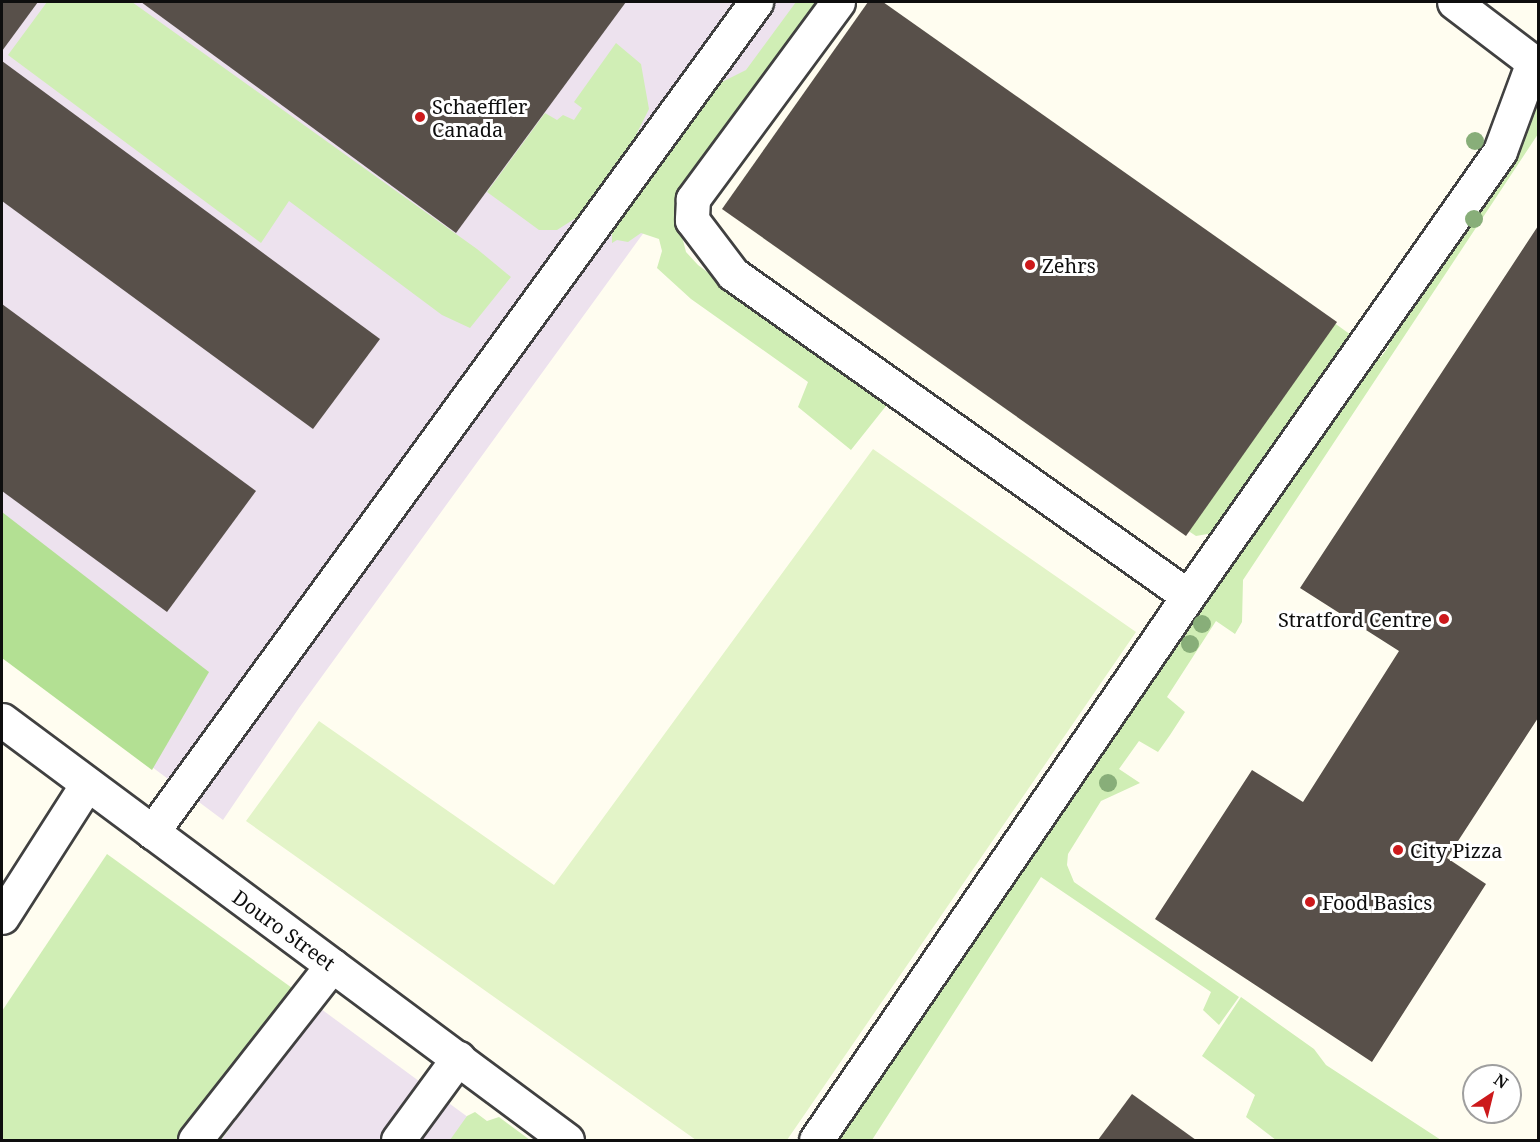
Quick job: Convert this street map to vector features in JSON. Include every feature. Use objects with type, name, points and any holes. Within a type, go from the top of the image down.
[{"type":"street","points":[[838,2],[693,199],[692,220],[733,274],[1188,596]]},
{"type":"street","points":[[816,1140],[1188,596],[1500,151],[1533,62],[1454,2]]},
{"type":"street","points":[[152,832],[753,3]]},
{"type":"street","name":"Douro Street","points":[[2,720],[567,1140]]},
{"type":"street","points":[[2,917],[87,784]]},
{"type":"street","points":[[195,1140],[332,965]]},
{"type":"street","points":[[398,1140],[458,1058]]},
{"type":"shaded area","points":[[2,2],[811,2],[299,708],[223,820],[2,655]]},
{"type":"shaded area","points":[[317,1006],[499,1140],[221,1140]]},
{"type":"green space","points":[[47,2],[132,2],[477,249],[511,277],[470,328],[442,315],[289,201],[261,243],[8,55]]},
{"type":"green space","points":[[796,2],[816,2],[683,184],[677,217],[686,252],[698,265],[886,406],[851,450],[798,407],[808,382],[691,299],[657,268],[662,251],[659,239],[641,233],[628,242],[617,240],[612,243],[612,223],[712,87],[746,70]]},
{"type":"green space","points":[[616,43],[641,64],[649,109],[628,151],[579,216],[557,230],[539,230],[487,192],[545,113],[557,120],[563,115],[574,120],[582,108],[574,102]]},
{"type":"green space","points":[[1532,97],[1538,100],[1538,134],[1243,580],[1242,622],[1235,634],[1216,621],[1167,697],[1185,712],[1170,735],[1158,752],[1139,741],[1119,769],[1140,783],[1101,801],[1068,854],[1067,865],[1074,882],[1239,997],[1219,1025],[1203,1010],[1211,992],[1041,877],[872,1140],[838,1140],[1006,886],[1192,612],[1222,582],[1374,353],[1381,357],[1389,346],[1381,340]]},
{"type":"green space","points":[[1257,267],[1351,335],[1219,532],[1196,536],[1107,477]]},
{"type":"green space","points":[[873,449],[1136,632],[787,1140],[696,1140],[246,821],[319,721],[554,885]]},
{"type":"green space","points":[[2,512],[209,672],[152,770],[2,658]]},
{"type":"green space","points":[[107,854],[317,1006],[221,1140],[2,1140],[2,1011]]},
{"type":"green space","points":[[1241,997],[1314,1049],[1326,1065],[1441,1140],[1276,1140],[1246,1117],[1255,1095],[1202,1056]]},
{"type":"green space","points":[[475,1112],[487,1121],[499,1117],[530,1140],[450,1140],[467,1116]]},
{"type":"building","points":[[2,2],[38,2],[2,51]]},
{"type":"building","name":"Schaeffler Canada","points":[[141,2],[626,2],[456,233]]},
{"type":"building","name":"Zehrs","points":[[868,2],[883,2],[1337,322],[1186,536],[722,209]]},
{"type":"building","points":[[2,61],[380,339],[313,429],[2,201]]},
{"type":"building","name":"Stratford Centre","points":[[1538,226],[1538,718],[1447,858],[1486,884],[1372,1062],[1155,919],[1252,770],[1303,802],[1399,651],[1300,588]]},
{"type":"building","points":[[2,304],[256,491],[167,612],[2,491]]},
{"type":"building","points":[[1132,1094],[1196,1140],[1098,1140]]},
{"type":"place","name":"Schaeffler Canada","points":[[420,117]]},
{"type":"place","name":"Zehrs","points":[[1030,265]]},
{"type":"place","name":"Stratford Centre","points":[[1444,619]]},
{"type":"place","name":"City Pizza","points":[[1398,850]]},
{"type":"place","name":"Food Basics","points":[[1310,902]]}]
